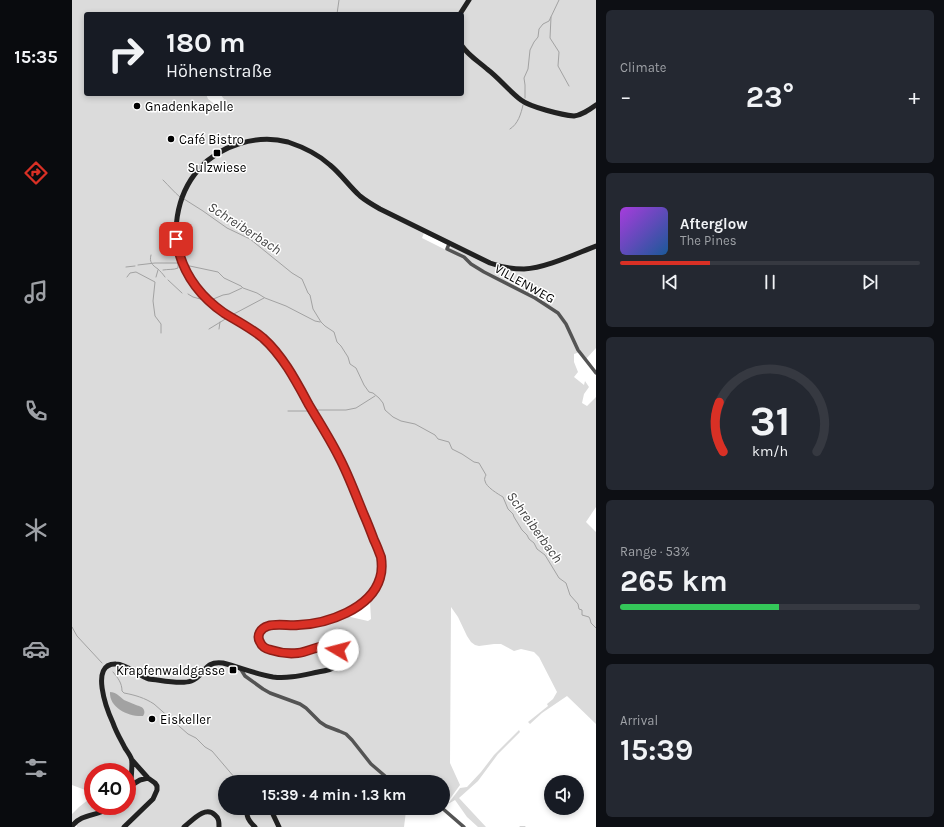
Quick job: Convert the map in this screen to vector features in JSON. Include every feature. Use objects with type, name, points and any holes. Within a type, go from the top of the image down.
[{"type":"street","points":[[461,12],[468,0]]},
{"type":"street","points":[[464,49],[468,54],[488,69],[524,102],[571,116],[584,113],[596,105]]},
{"type":"street","points":[[124,827],[152,800],[157,790],[155,783],[148,778],[132,760],[112,723],[107,709],[101,682],[102,675],[106,667],[115,663],[120,664],[144,678],[184,682],[194,681],[206,667],[216,662],[269,676],[285,678],[328,670],[337,666],[340,660],[340,654],[334,646],[326,646],[301,653],[284,653],[265,648],[260,643],[259,636],[262,629],[268,626],[306,625],[329,620],[344,614],[369,598],[378,585],[382,567],[380,555],[342,462],[284,363],[269,343],[258,334],[225,314],[212,304],[203,295],[184,268],[181,261],[176,232],[177,215],[186,188],[200,168],[223,150],[240,143],[268,139],[281,141],[301,147],[315,154],[330,165],[359,195],[369,203],[490,263],[507,268],[523,269],[544,266],[596,246]]},
{"type":"street","name":"VILLENWEG","points":[[450,244],[447,249],[464,257],[471,264],[484,272],[536,298],[558,313],[566,324],[578,350],[596,373]]},
{"type":"street","points":[[240,668],[245,676],[263,689],[300,704],[326,726],[346,734],[371,764],[384,775]]},
{"type":"street","points":[[136,783],[140,780],[148,778]]},
{"type":"street","points":[[184,827],[201,814],[208,812],[218,817],[219,827]]},
{"type":"street","points":[[72,826],[82,817],[90,815]]},
{"type":"street","points":[[247,815],[250,822],[255,827]]},
{"type":"street","points":[[273,815],[279,827]]},
{"type":"street","points":[[450,815],[464,827]]},
{"type":"shaded area","points":[[72,0],[596,0],[596,348],[586,359],[580,352],[574,354],[574,362],[578,372],[574,377],[584,385],[585,381],[589,387],[584,394],[582,403],[587,406],[596,397],[596,507],[586,522],[596,532],[596,724],[567,696],[542,713],[530,724],[528,722],[548,706],[547,704],[553,699],[557,692],[539,657],[534,652],[521,649],[514,651],[501,644],[475,645],[467,636],[458,617],[451,607],[450,763],[460,785],[450,799],[450,775],[218,775],[218,815],[406,815],[404,827],[77,827],[72,821],[72,814],[84,803],[84,815],[136,815],[136,763],[84,763],[84,790],[72,785]],"holes":[[[424,233],[451,247],[448,251],[422,238]],[[370,602],[371,619],[368,621],[346,616]]]},
{"type":"shaded area","points":[[110,692],[116,693],[124,700],[142,707],[144,712],[143,716],[126,713],[116,707],[111,698]]},
{"type":"shaded area","points":[[519,730],[520,732],[498,754],[478,781],[459,798],[486,827],[478,827],[467,817],[455,800],[450,803],[450,801],[460,788],[467,787],[494,755]]},
{"type":"waterway","points":[[337,12],[339,0]]},
{"type":"waterway","points":[[525,98],[524,78],[528,69],[530,50],[538,37],[539,29],[543,24],[549,21],[559,0]]},
{"type":"waterway","points":[[551,17],[550,38],[559,52],[558,66],[569,86]]},
{"type":"waterway","points":[[510,129],[517,122],[523,105]]},
{"type":"waterway","name":"Schreiberbach","points":[[163,180],[180,197]]},
{"type":"waterway","name":"Schreiberbach","points":[[184,199],[227,228],[250,239],[292,273],[302,279],[310,295],[313,309],[321,322],[334,332],[337,342],[348,357],[350,364],[356,368],[369,392],[373,393],[383,403],[385,410],[393,417],[401,421],[415,424],[435,435],[438,439],[449,442],[452,449],[474,462],[479,463],[486,475],[485,480],[488,486],[503,497],[508,509],[513,514],[522,530],[534,543],[537,549],[545,555],[559,578],[566,583],[570,595],[578,604],[579,609],[582,610],[582,615],[589,617],[591,623],[596,628]]},
{"type":"waterway","points":[[151,255],[150,260],[165,277]]},
{"type":"waterway","points":[[138,265],[180,263]]},
{"type":"waterway","points":[[163,270],[178,268],[178,264]]},
{"type":"waterway","points":[[185,265],[218,272],[224,278],[243,288],[320,322]]},
{"type":"waterway","points":[[126,267],[135,266]]},
{"type":"waterway","points":[[156,277],[158,270]]},
{"type":"waterway","points":[[127,277],[130,273],[136,272],[155,282],[153,301],[155,316],[161,324],[161,333]]},
{"type":"waterway","points":[[168,280],[182,293]]},
{"type":"waterway","points":[[211,300],[242,288]]},
{"type":"waterway","points":[[188,294],[204,300]]},
{"type":"waterway","points":[[232,315],[264,298]]},
{"type":"waterway","points":[[209,329],[227,318]]},
{"type":"waterway","points":[[219,329],[220,322]]},
{"type":"waterway","points":[[314,410],[346,410],[356,408],[375,396]]},
{"type":"waterway","points":[[288,411],[309,411]]},
{"type":"waterway","points":[[72,627],[77,636],[102,663]]},
{"type":"waterway","points":[[113,672],[124,693],[140,697],[154,704],[188,734],[196,738],[205,747],[212,751],[232,775]]},
{"type":"waterway","points":[[520,827],[525,827]]},
{"type":"place","name":"Gnadenkapelle","points":[[137,106]]},
{"type":"place","name":"Café Bistro","points":[[171,139]]},
{"type":"place","name":"Sulzwiese","points":[[217,153]]},
{"type":"place","name":"Krapfenwaldgasse","points":[[233,670]]},
{"type":"place","name":"Eiskeller","points":[[152,719]]},
{"type":"route","points":[[176,239],[184,268],[200,292],[218,309],[263,338],[281,358],[339,455],[350,478],[378,549],[381,563],[380,578],[374,591],[364,602],[344,614],[329,620],[297,626],[271,625],[266,626],[260,631],[260,643],[265,648],[274,651],[293,654],[308,652],[328,645],[334,646],[338,650]]}]
